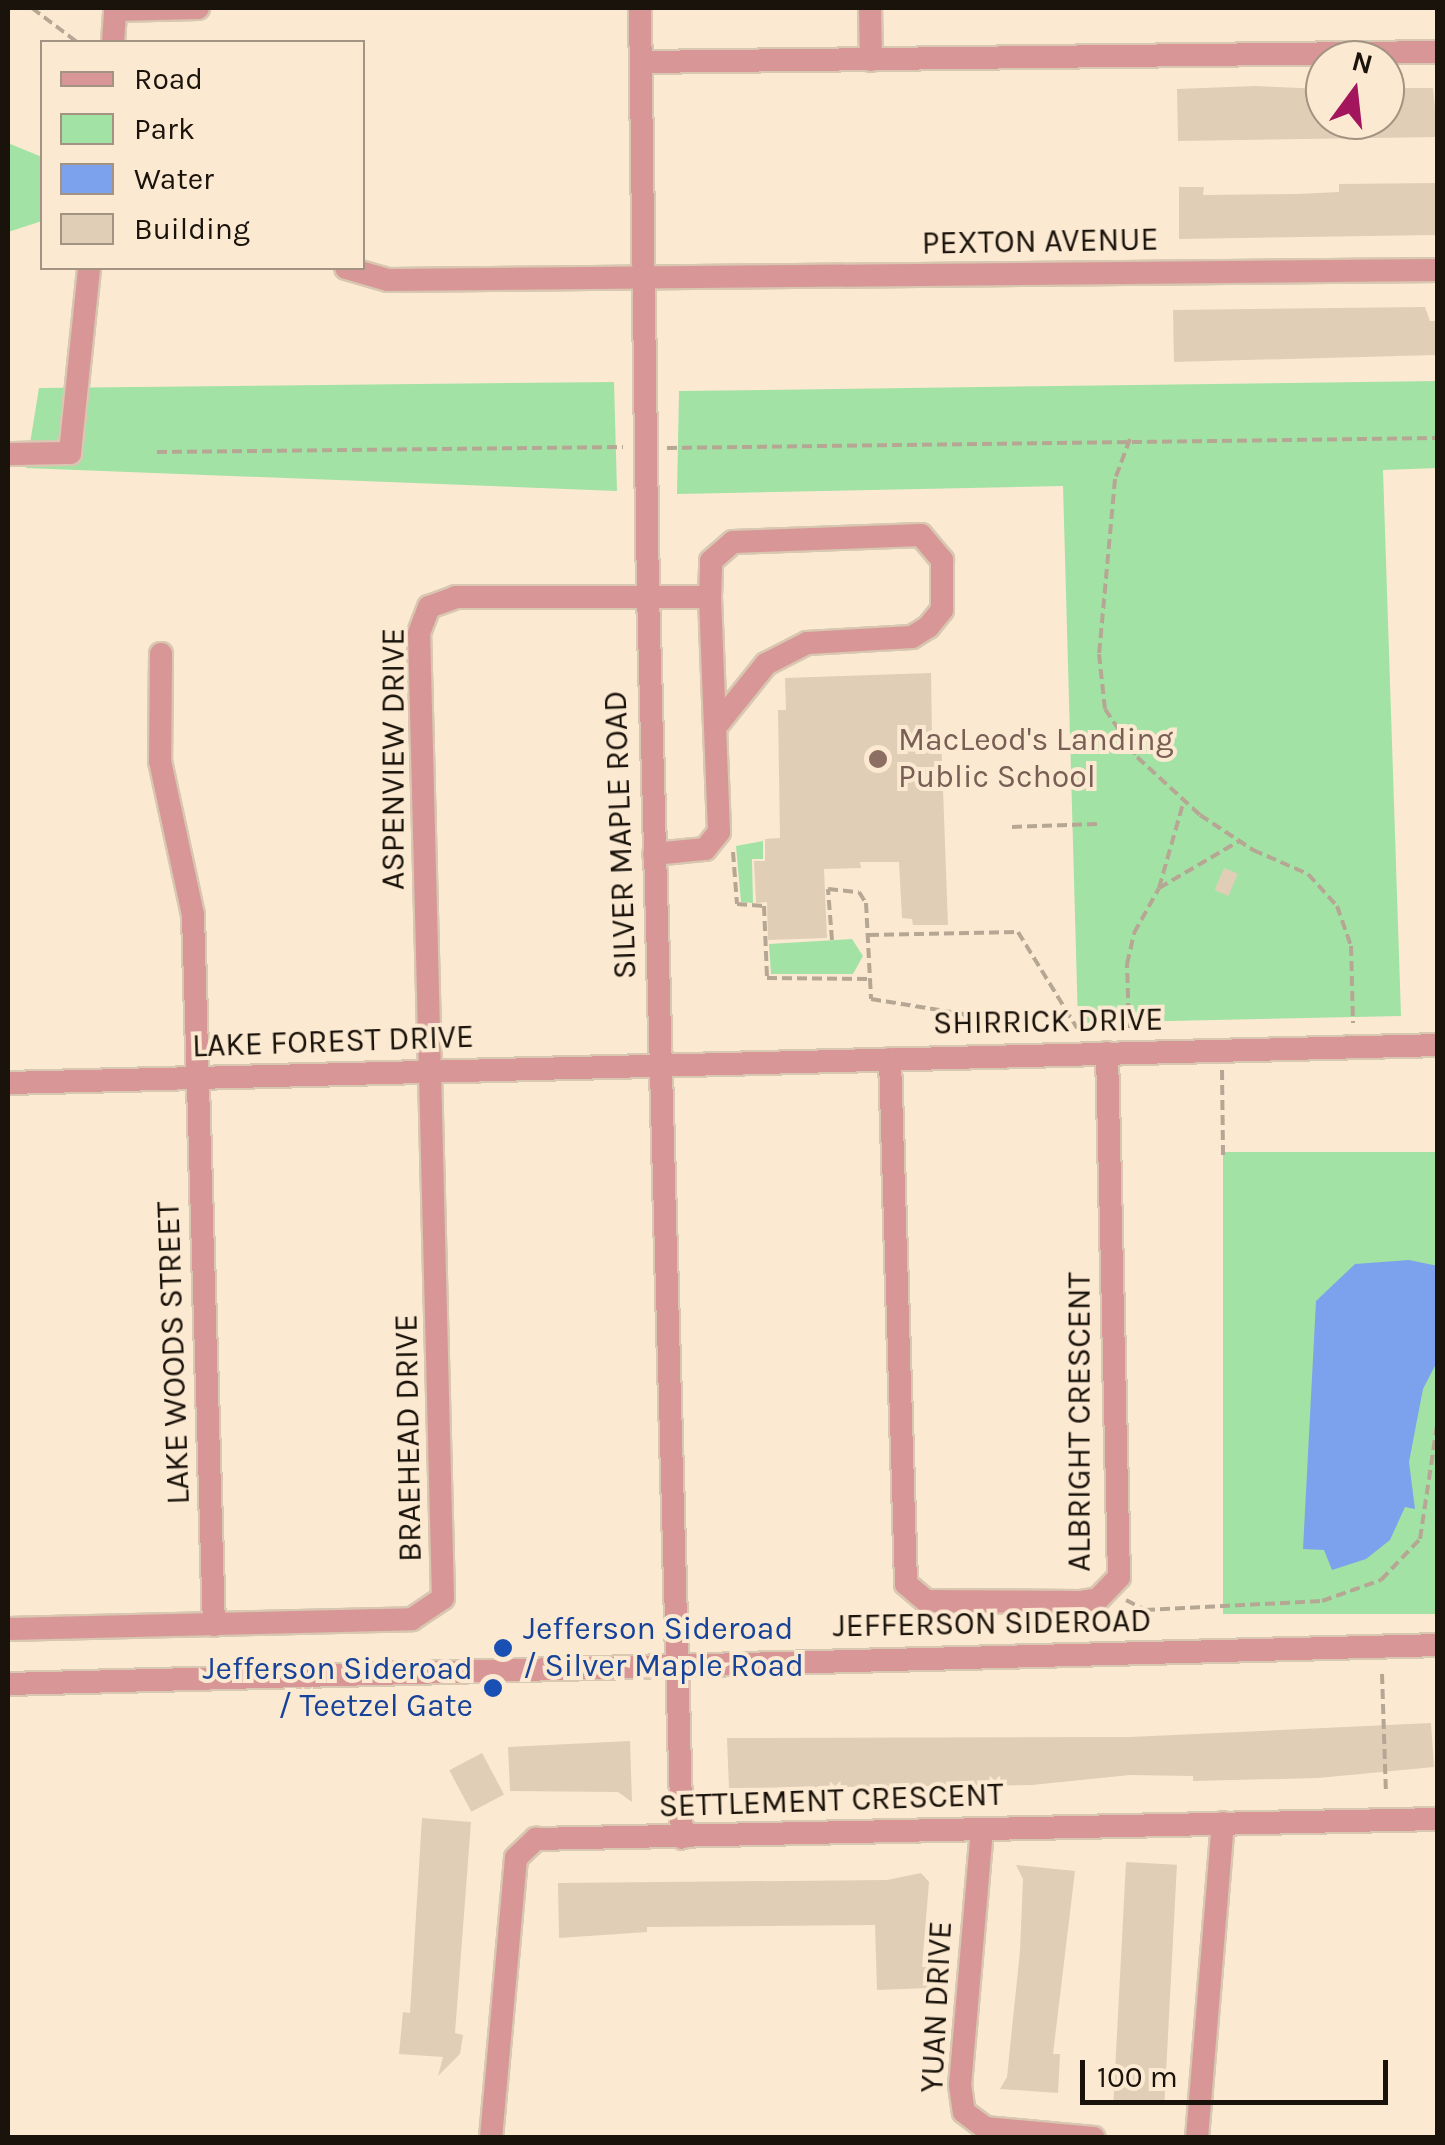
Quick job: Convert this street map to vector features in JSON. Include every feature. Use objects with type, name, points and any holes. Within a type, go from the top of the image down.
[{"type":"street","points":[[113,40],[114,10],[198,8]]},
{"type":"street","name":"SILVER MAPLE ROAD","points":[[640,8],[648,594],[682,1838]]},
{"type":"street","points":[[870,8],[871,60]]},
{"type":"street","points":[[640,62],[1438,52]]},
{"type":"street","points":[[8,454],[70,454],[89,270]]},
{"type":"street","name":"PEXTON AVENUE","points":[[353,270],[388,280],[1438,270]]},
{"type":"street","points":[[654,854],[705,849],[719,832],[710,597],[711,561],[720,547],[734,542],[921,536],[942,560],[942,610],[928,628],[912,637],[806,643],[766,664],[717,726]]},
{"type":"street","points":[[648,594],[710,597]]},
{"type":"street","name":"ASPENVIEW DRIVE","points":[[432,1072],[422,618],[441,599],[456,597],[648,594]]},
{"type":"street","name":"LAKE WOODS STREET","points":[[161,654],[160,761],[193,916],[214,1625]]},
{"type":"street","name":"SHIRRICK DRIVE","points":[[660,1065],[1438,1045]]},
{"type":"street","name":"ALBRIGHT CRESCENT","points":[[890,1058],[906,1584],[926,1601],[1080,1602],[1098,1599],[1119,1578],[1107,1053]]},
{"type":"street","name":"LAKE FOREST DRIVE","points":[[8,1083],[660,1065]]},
{"type":"street","name":"BRAEHEAD DRIVE","points":[[8,1629],[412,1618],[443,1598],[432,1072]]},
{"type":"street","name":"JEFFERSON SIDEROAD","points":[[8,1684],[676,1661],[1438,1645]]},
{"type":"street","name":"SETTLEMENT CRESCENT","points":[[491,2138],[514,1871],[522,1847],[536,1839],[1438,1818]]},
{"type":"street","points":[[1196,2138],[1223,1824]]},
{"type":"street","name":"YUAN DRIVE","points":[[982,1830],[960,2085],[964,2112],[986,2128],[1094,2138]]},
{"type":"path","points":[[32,8],[73,40]]},
{"type":"path","points":[[1130,438],[1115,478],[1100,634],[1105,709],[1138,757],[1184,800],[1239,841],[1308,874],[1338,906],[1351,946],[1353,1022]]},
{"type":"path","points":[[157,452],[1130,438],[1438,438]]},
{"type":"path","points":[[1129,1028],[1127,964],[1134,933],[1159,888],[1184,800]]},
{"type":"path","points":[[1012,827],[1097,824]]},
{"type":"path","points":[[1159,888],[1239,841]]},
{"type":"path","points":[[733,847],[736,904],[764,906],[767,978],[870,979]]},
{"type":"path","points":[[832,940],[828,889],[859,892],[869,936],[871,999],[964,1014],[972,1031]]},
{"type":"path","points":[[869,936],[1018,932],[1077,1028]]},
{"type":"path","points":[[1222,1050],[1223,1158]]},
{"type":"path","points":[[1126,1600],[1145,1610],[1322,1601],[1380,1580],[1420,1538],[1438,1418]]},
{"type":"path","points":[[1382,1674],[1386,1793]]},
{"type":"green space","points":[[8,143],[40,156],[40,222],[8,232]]},
{"type":"green space","points":[[1437,381],[1437,468],[1383,470],[1401,1016],[1078,1023],[1063,486],[677,494],[679,391]]},
{"type":"green space","points":[[614,382],[617,491],[26,468],[39,388]]},
{"type":"green space","points":[[763,841],[763,859],[752,859],[753,903],[741,902],[736,846]]},
{"type":"green space","points":[[852,939],[863,956],[853,974],[771,974],[769,944]]},
{"type":"green space","points":[[1223,1152],[1437,1152],[1437,1614],[1223,1614]]},
{"type":"water","points":[[1409,1260],[1438,1266],[1437,1362],[1423,1389],[1409,1462],[1415,1509],[1405,1507],[1390,1540],[1366,1559],[1332,1570],[1324,1550],[1303,1549],[1316,1301],[1355,1264]]},
{"type":"building","points":[[1305,88],[1305,139],[1178,141],[1177,89]]},
{"type":"building","points":[[1405,88],[1433,88],[1438,137],[1405,138]]},
{"type":"building","points":[[1438,183],[1435,235],[1179,239],[1179,187],[1204,187],[1203,195],[1297,194],[1339,192],[1339,184]]},
{"type":"building","points":[[1425,307],[1430,321],[1438,321],[1435,355],[1174,362],[1173,310]]},
{"type":"building","points":[[931,673],[932,736],[941,735],[948,925],[913,925],[912,919],[902,918],[899,862],[860,862],[861,868],[824,869],[827,938],[768,940],[767,902],[756,903],[754,861],[765,861],[765,839],[780,838],[778,710],[786,710],[785,678]]},
{"type":"building","points":[[1224,868],[1238,874],[1228,896],[1215,890]]},
{"type":"building","points":[[1431,1723],[1434,1767],[1318,1778],[1193,1781],[1193,1776],[1130,1775],[1032,1785],[729,1788],[727,1738],[1130,1737]]},
{"type":"building","points":[[630,1741],[632,1802],[618,1792],[510,1791],[508,1747]]},
{"type":"building","points":[[482,1753],[504,1794],[471,1812],[449,1770]]},
{"type":"building","points":[[422,1818],[471,1822],[455,2033],[463,2035],[460,2054],[438,2076],[443,2057],[399,2054],[403,2012],[410,2013]]},
{"type":"building","points":[[1126,1862],[1177,1865],[1164,2104],[1113,2102]]},
{"type":"building","points":[[1016,1865],[1075,1871],[1053,2054],[1060,2054],[1058,2093],[1000,2089],[1007,2077],[1020,1951],[1023,1879]]},
{"type":"building","points":[[921,1873],[929,1882],[922,1967],[927,1967],[928,1988],[877,1990],[875,1925],[647,1927],[647,1932],[559,1938],[558,1883],[887,1880]]},
{"type":"place","name":"MacLeod's Landing Public School","points":[[878,759]]},
{"type":"place","name":"Jefferson Sideroad / Silver Maple Road","points":[[503,1648]]},
{"type":"place","name":"Jefferson Sideroad / Teetzel Gate","points":[[493,1688]]}]
